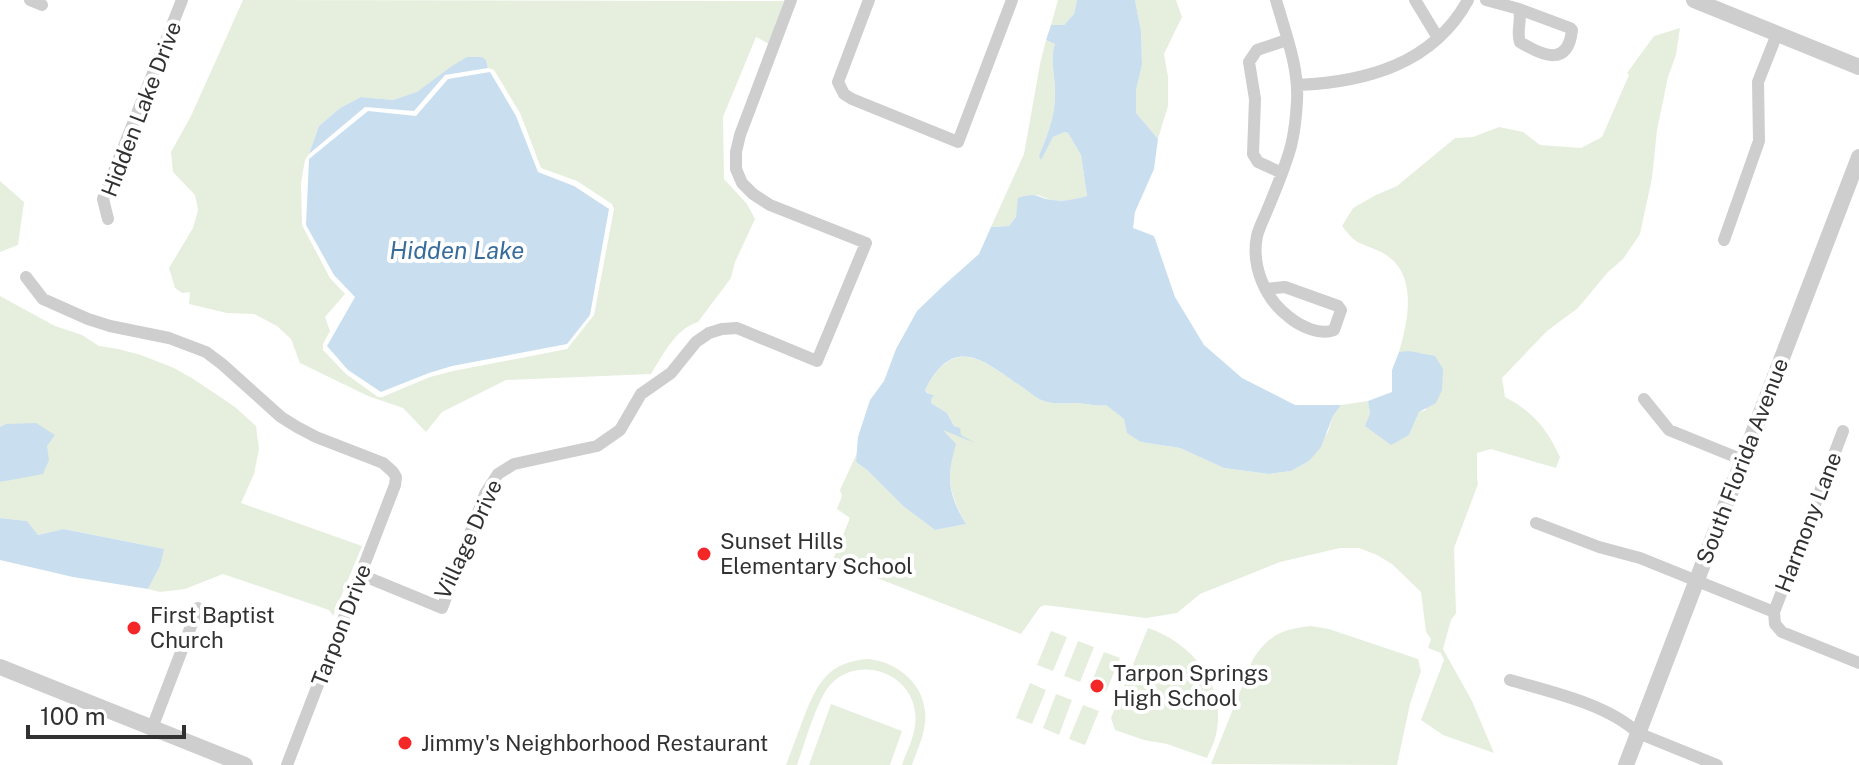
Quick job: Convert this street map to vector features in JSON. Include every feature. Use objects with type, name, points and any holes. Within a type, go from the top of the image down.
[{"type":"street","name":"Hidden Lake Drive","points":[[108,219],[103,199],[182,0]]},
{"type":"street","name":"Village Drive","points":[[369,578],[442,608],[485,494],[498,474],[514,464],[597,446],[607,441],[622,427],[641,394],[671,373],[704,335],[737,328],[817,361],[866,243],[760,200],[742,183],[736,169],[740,135],[791,0]]},
{"type":"street","points":[[869,0],[838,82],[841,90],[847,97],[958,142],[1012,0]]},
{"type":"street","points":[[1266,289],[1285,287],[1338,306],[1341,310],[1334,330],[1322,333],[1296,322],[1276,304],[1266,289],[1257,263],[1258,234],[1294,133],[1298,85],[1276,0]]},
{"type":"street","points":[[1415,0],[1438,38]]},
{"type":"street","points":[[1298,85],[1339,82],[1384,71],[1417,53],[1448,30],[1468,0]]},
{"type":"street","points":[[1486,0],[1519,9],[1572,30],[1565,52],[1553,56],[1520,42],[1519,9]]},
{"type":"street","points":[[1694,0],[1859,67]]},
{"type":"street","points":[[1724,240],[1759,141],[1758,82],[1777,34]]},
{"type":"street","points":[[1282,173],[1258,162],[1253,154],[1255,99],[1249,62],[1257,50],[1287,40]]},
{"type":"street","name":"South Florida Avenue","points":[[1626,765],[1859,157]]},
{"type":"street","name":"Tarpon Drive","points":[[26,277],[43,299],[88,319],[169,338],[206,352],[281,417],[302,431],[383,463],[396,477],[287,765]]},
{"type":"street","points":[[1644,399],[1669,430],[1743,460]]},
{"type":"street","name":"Harmony Lane","points":[[1774,612],[1843,431]]},
{"type":"street","points":[[1536,523],[1599,547],[1640,558],[1774,612],[1775,624],[1782,632],[1859,663]]},
{"type":"street","points":[[152,728],[198,608]]},
{"type":"street","points":[[0,667],[245,765]]},
{"type":"street","points":[[1510,680],[1590,706],[1629,725],[1638,733],[1717,765]]},
{"type":"green space","points":[[243,0],[784,1],[769,44],[756,37],[723,117],[724,179],[747,204],[755,219],[731,278],[698,322],[676,337],[651,374],[506,380],[442,412],[426,432],[403,408],[368,396],[300,363],[291,339],[277,326],[254,314],[227,313],[189,304],[190,292],[182,293],[175,288],[169,268],[193,228],[198,210],[195,195],[173,172],[171,152],[191,116]],"holes":[[[467,57],[486,60],[488,68],[494,70],[520,113],[541,168],[577,181],[612,204],[614,209],[594,315],[567,349],[453,371],[378,397],[346,374],[323,350],[330,331],[325,317],[345,294],[330,278],[302,225],[301,183],[305,160],[319,126],[340,108],[361,97],[393,100],[418,92]]]},
{"type":"green space","points":[[1058,0],[1077,0],[1074,14],[1064,25],[1051,25]]},
{"type":"green space","points":[[1135,0],[1176,0],[1182,17],[1164,54],[1168,106],[1158,139],[1136,114],[1136,90],[1142,65],[1141,31]]},
{"type":"green space","points":[[1680,28],[1657,130],[1652,178],[1640,234],[1623,259],[1578,308],[1547,331],[1502,378],[1505,397],[1538,421],[1549,437],[1560,457],[1556,468],[1491,449],[1477,453],[1478,484],[1454,548],[1456,613],[1443,649],[1472,701],[1494,753],[1443,735],[1421,720],[1444,660],[1441,653],[1428,648],[1431,639],[1426,632],[1421,592],[1392,564],[1359,548],[1340,548],[1280,562],[1200,594],[1177,613],[1146,618],[1045,605],[1040,607],[1021,634],[846,566],[838,570],[830,567],[850,518],[837,509],[842,496],[840,490],[857,453],[856,462],[903,506],[935,530],[966,524],[951,486],[955,444],[942,429],[966,438],[947,413],[931,403],[932,397],[925,390],[946,363],[957,358],[980,360],[1044,401],[1106,405],[1124,419],[1141,442],[1180,448],[1224,468],[1269,474],[1291,471],[1309,461],[1341,405],[1368,401],[1370,414],[1409,435],[1419,412],[1426,410],[1426,354],[1399,352],[1408,301],[1404,276],[1389,257],[1355,240],[1342,226],[1353,208],[1397,186],[1455,138],[1473,137],[1499,127],[1523,132],[1540,145],[1581,148],[1602,137],[1629,75],[1627,73],[1654,36]]},
{"type":"green space","points":[[1046,40],[1055,44],[1055,103],[1039,157],[1053,137],[1068,133],[1081,155],[1087,196],[1053,201],[1038,195],[1024,196],[1009,226],[991,227],[1024,154]]},
{"type":"green space","points":[[0,181],[24,202],[18,245],[0,252]]},
{"type":"green space","points":[[0,296],[99,346],[141,355],[174,368],[235,407],[256,426],[259,449],[254,474],[241,503],[362,546],[333,616],[329,610],[223,574],[185,589],[160,592],[148,589],[160,566],[163,549],[65,529],[38,535],[27,521],[0,518],[0,482],[8,480],[0,427]]},
{"type":"green space","points":[[1311,626],[1329,629],[1418,659],[1421,671],[1410,704],[1397,765],[1211,764],[1253,659],[1277,635]]},
{"type":"green space","points":[[1148,628],[1178,643],[1210,680],[1218,712],[1216,736],[1207,758],[1115,730],[1111,718]]},
{"type":"green space","points":[[1051,631],[1067,637],[1053,671],[1037,665]]},
{"type":"green space","points":[[1078,641],[1094,647],[1080,682],[1064,676]]},
{"type":"green space","points":[[1104,652],[1120,658],[1106,692],[1090,686]]},
{"type":"green space","points":[[869,659],[904,673],[913,682],[924,703],[923,734],[912,765],[902,765],[915,725],[911,698],[893,678],[867,670],[841,676],[830,685],[816,712],[797,765],[786,765],[809,705],[826,676],[844,664]]},
{"type":"green space","points":[[1030,683],[1046,690],[1032,724],[1016,718]]},
{"type":"green space","points":[[1056,694],[1072,700],[1059,735],[1043,728]]},
{"type":"green space","points":[[831,704],[902,731],[890,765],[809,765]]},
{"type":"green space","points":[[1083,705],[1099,711],[1085,745],[1069,739]]},
{"type":"water","points":[[1077,0],[1135,0],[1141,31],[1142,65],[1136,90],[1136,113],[1158,139],[1154,169],[1135,212],[1133,228],[1154,236],[1175,297],[1204,345],[1242,378],[1295,405],[1341,405],[1333,416],[1321,447],[1309,461],[1291,471],[1269,474],[1224,468],[1180,448],[1141,442],[1127,433],[1124,419],[1106,405],[1044,401],[980,360],[957,357],[946,362],[925,390],[935,396],[931,403],[947,413],[954,426],[960,428],[961,435],[975,443],[943,430],[956,444],[950,486],[966,524],[935,530],[903,506],[856,462],[858,437],[870,400],[884,381],[896,349],[917,311],[979,254],[991,227],[1009,226],[1016,217],[1018,198],[1033,195],[1061,201],[1087,196],[1081,155],[1068,133],[1053,137],[1041,160],[1039,156],[1055,103],[1055,44],[1046,40],[1051,25],[1064,25],[1074,14]]},
{"type":"water","points":[[467,57],[482,57],[488,68],[445,75],[414,111],[365,107],[309,154],[319,126],[340,108],[361,97],[393,100],[417,92]]},
{"type":"water","name":"Hidden Lake","points":[[490,72],[516,116],[538,172],[574,186],[609,209],[590,315],[567,344],[452,366],[381,392],[348,370],[327,346],[355,297],[334,275],[306,225],[309,159],[368,111],[416,116],[448,79]]},
{"type":"water","points":[[1399,352],[1435,356],[1443,369],[1442,390],[1436,403],[1419,412],[1409,435],[1391,445],[1365,426],[1370,414],[1368,401],[1392,392],[1392,370]]},
{"type":"water","points":[[36,423],[55,435],[47,446],[49,460],[43,474],[0,482],[0,427]]},
{"type":"water","points":[[0,518],[27,521],[38,535],[64,529],[164,549],[160,566],[148,589],[73,577],[0,560]]},
{"type":"place","name":"Sunset Hills Elementary School","points":[[704,554]]},
{"type":"place","name":"First Baptist Church","points":[[134,628]]},
{"type":"place","name":"Tarpon Springs High School","points":[[1097,686]]},
{"type":"place","name":"Jimmy's Neighborhood Restaurant","points":[[405,743]]}]
